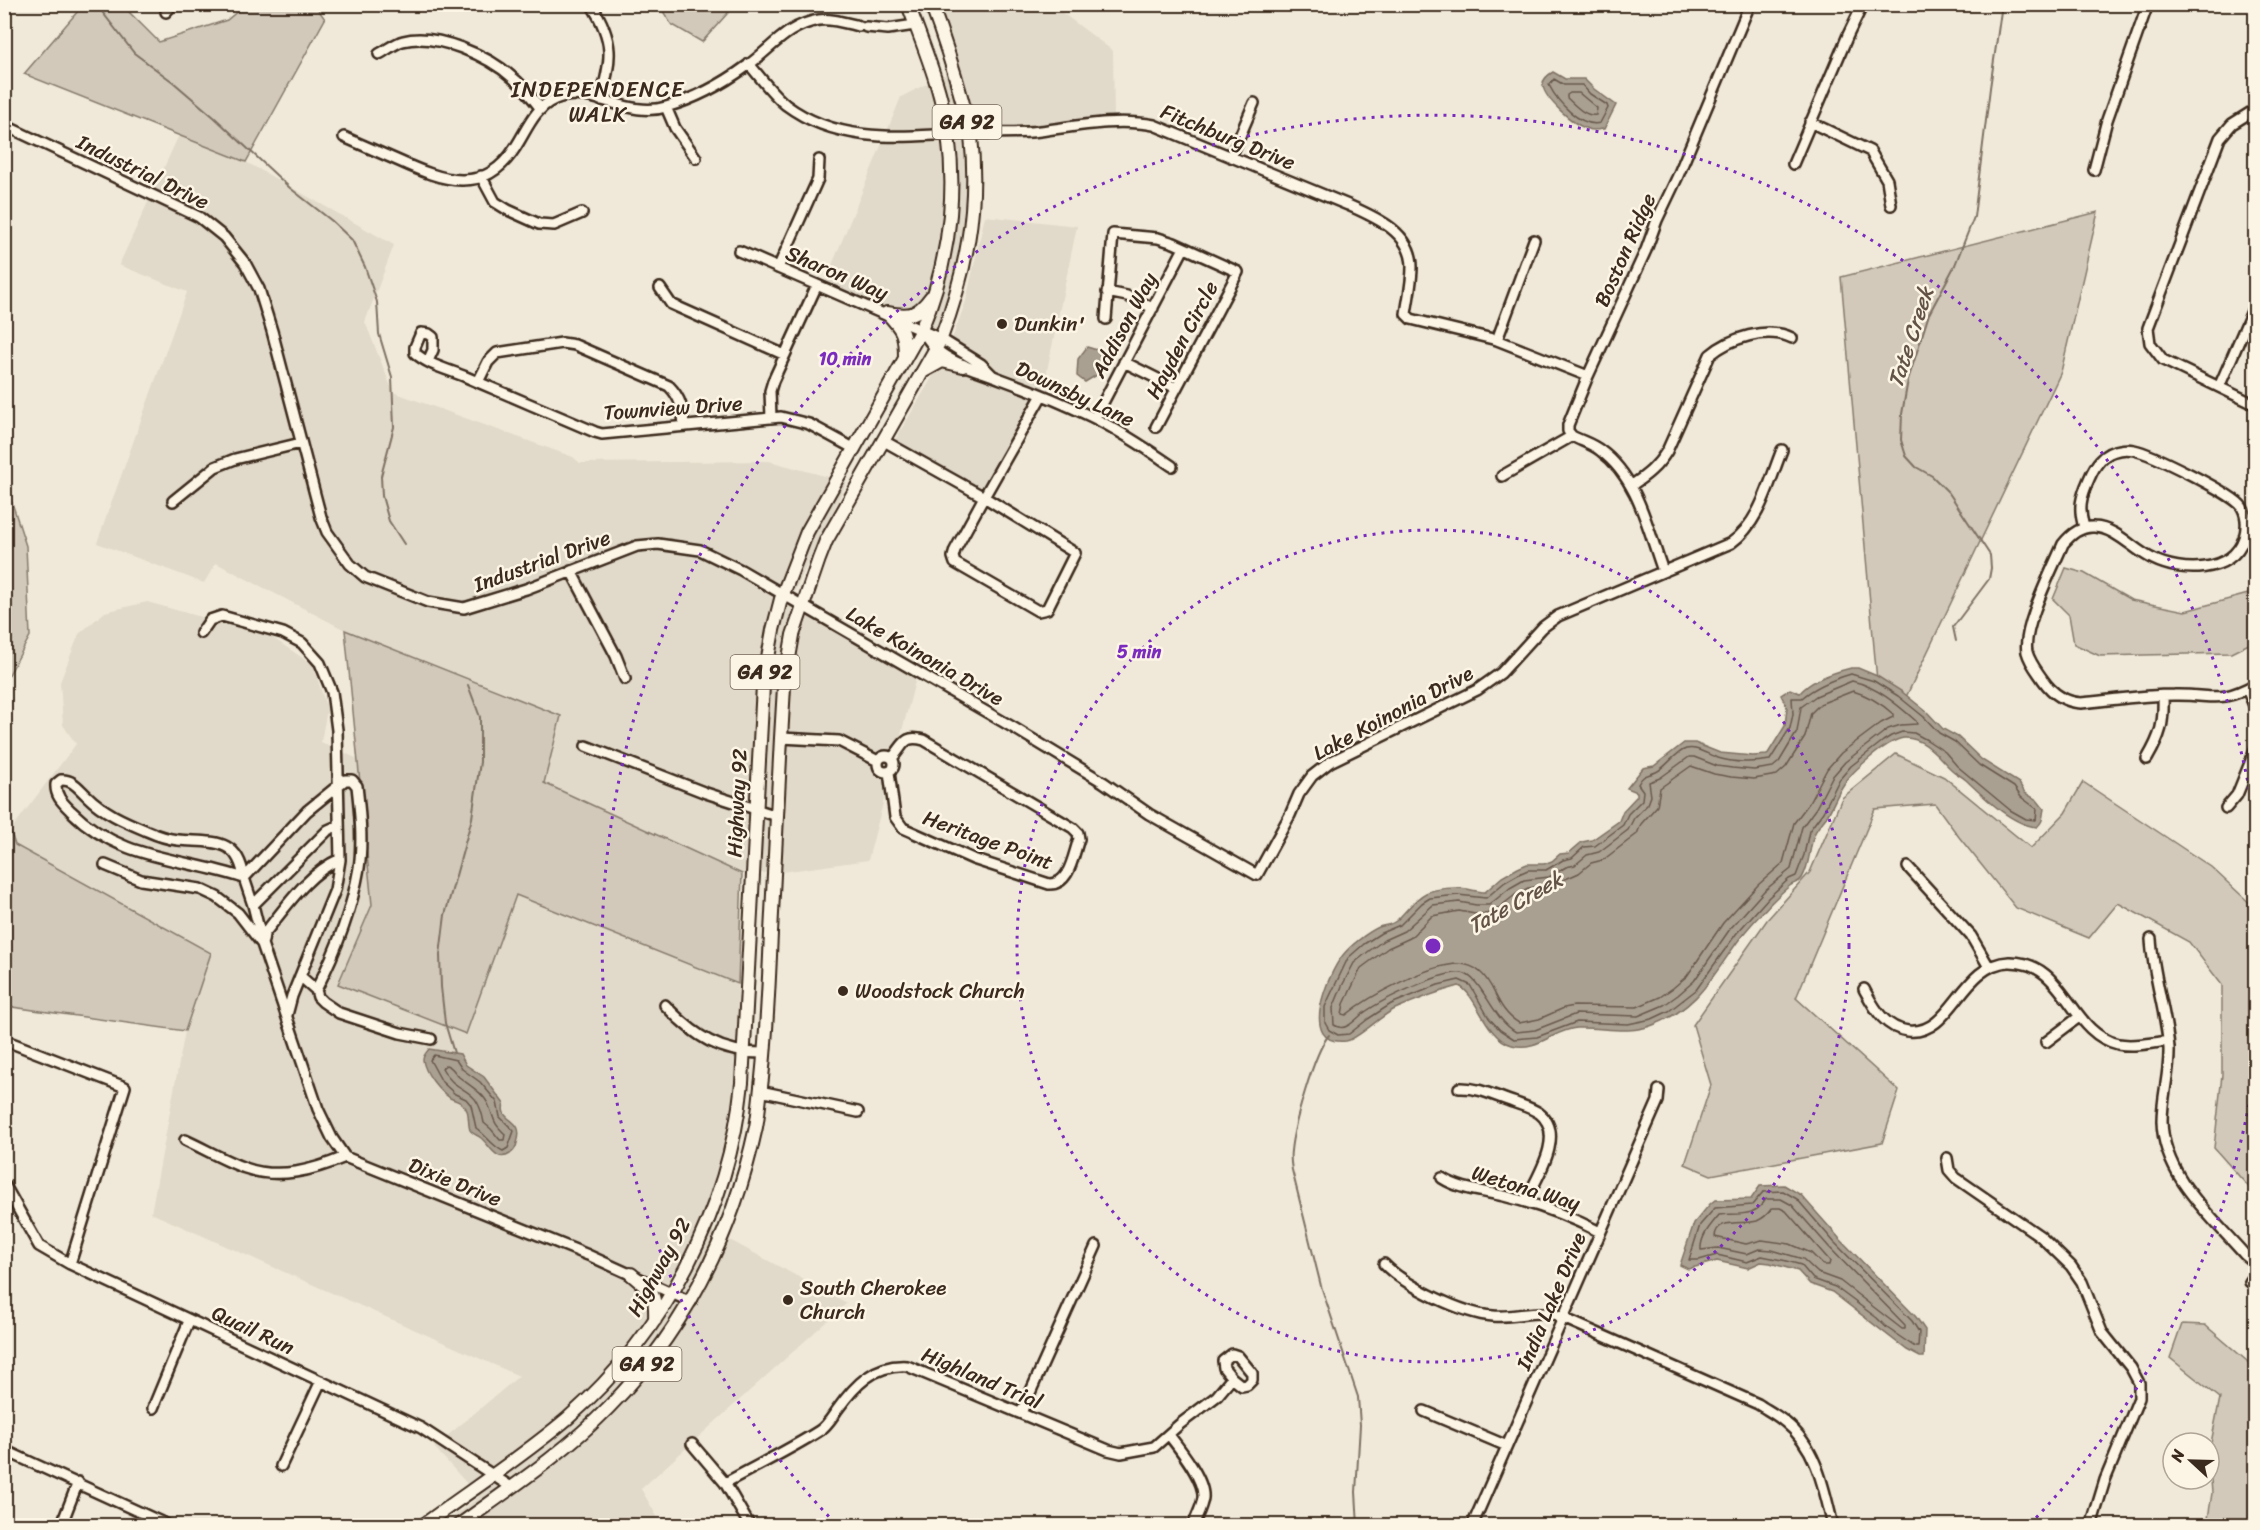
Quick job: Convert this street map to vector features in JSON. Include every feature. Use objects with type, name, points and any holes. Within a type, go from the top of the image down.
[{"type":"main road","name":"Highway 92","points":[[422,1526],[550,1432],[588,1399],[621,1365],[672,1293],[700,1238],[728,1156],[740,1096],[763,685],[773,630],[783,595],[807,532],[921,330],[936,288],[949,231],[952,191],[948,136],[940,95],[908,4]]},
{"type":"main road","name":"Highway 92","points":[[458,1526],[560,1451],[608,1408],[663,1344],[691,1302],[707,1271],[736,1202],[756,1125],[765,1053],[781,738],[788,663],[802,606],[826,541],[939,344],[954,302],[968,244],[973,183],[970,133],[950,56],[931,4]]},
{"type":"main road","points":[[887,314],[912,315],[923,307],[936,288]]},
{"type":"main road","points":[[887,314],[901,327],[905,338],[905,361]]},
{"type":"main road","points":[[923,372],[942,361],[963,366]]},
{"type":"main road","points":[[632,1274],[656,1299],[655,1320]]},
{"type":"street","points":[[591,4],[604,24],[610,46],[607,76],[600,100]]},
{"type":"street","name":"Boston Ridge","points":[[1572,436],[1568,431],[1568,425],[1588,376],[1646,250],[1750,4]]},
{"type":"street","points":[[1793,164],[1863,4]]},
{"type":"street","points":[[2094,170],[2107,120],[2148,4]]},
{"type":"street","points":[[344,137],[441,178],[462,180],[492,171],[506,159],[534,116],[555,99],[586,96],[632,109],[666,107],[730,77],[798,26],[821,20],[888,29],[915,25]]},
{"type":"street","points":[[379,54],[401,41],[433,38],[500,67],[515,79],[541,109]]},
{"type":"street","name":"Fitchburg Drive","points":[[749,64],[786,104],[825,126],[856,134],[948,136],[970,133],[1011,133],[1080,125],[1141,123],[1154,125],[1379,219],[1401,238],[1408,250],[1412,266],[1406,314],[1419,322],[1497,340]]},
{"type":"street","points":[[1231,157],[1254,102]]},
{"type":"street","points":[[666,107],[675,128],[696,158]]},
{"type":"street","points":[[2256,109],[2232,124],[2220,138],[2148,328],[2150,343],[2163,360],[2256,405]]},
{"type":"street","points":[[1810,122],[1870,151],[1887,180],[1891,205]]},
{"type":"street","name":"Industrial Drive","points":[[4,125],[199,217],[224,237],[245,263],[259,289],[327,531],[350,564],[365,577],[428,602],[464,608],[526,589],[637,546],[658,544],[700,550],[802,606]]},
{"type":"street","points":[[778,268],[818,179],[819,160]]},
{"type":"street","points":[[481,176],[495,202],[539,224],[554,225],[582,213]]},
{"type":"street","name":"Hayden Circle","points":[[1106,319],[1113,234],[1158,238],[1239,272],[1156,427]]},
{"type":"street","points":[[1534,240],[1497,340],[1588,376]]},
{"type":"street","name":"Addison Way","points":[[1095,418],[1184,248]]},
{"type":"street","name":"Sharon Way","points":[[739,251],[921,330]]},
{"type":"street","points":[[771,418],[770,391],[817,285]]},
{"type":"street","points":[[660,288],[671,304],[785,355]]},
{"type":"street","points":[[1107,292],[1127,296],[1153,308]]},
{"type":"street","points":[[2219,387],[2254,309]]},
{"type":"street","name":"Downsby Lane","points":[[921,330],[963,366],[1042,395],[1095,418],[1172,466]]},
{"type":"street","points":[[1632,485],[1650,474],[1659,465],[1710,355],[1732,341],[1756,335],[1777,333],[1792,339]]},
{"type":"street","points":[[478,382],[488,362],[497,353],[562,343],[575,345],[669,386],[682,405],[684,426]]},
{"type":"street","name":"Downsby Lane","points":[[939,344],[981,364],[993,376]]},
{"type":"street","name":"Townview Drive","points":[[428,361],[602,434],[771,418],[796,419],[855,449]]},
{"type":"street","points":[[1124,362],[1176,388]]},
{"type":"street","points":[[884,441],[984,497],[1075,553],[1047,609],[1038,610],[955,562],[953,557],[984,497],[1042,395]]},
{"type":"street","points":[[1502,476],[1572,436],[1599,449],[1608,456],[1632,485],[1664,571]]},
{"type":"street","points":[[174,501],[215,467],[235,459],[301,443]]},
{"type":"street","name":"Lake Koinonia Drive","points":[[802,606],[1028,737],[1103,782],[1149,814],[1257,875],[1299,794],[1312,776],[1330,762],[1477,690],[1501,673],[1543,627],[1558,616],[1730,544],[1748,529],[1782,450]]},
{"type":"street","points":[[2084,528],[2080,504],[2092,470],[2102,458],[2120,450],[2142,452],[2224,491],[2238,502],[2245,513],[2245,536],[2237,551],[2231,558],[2210,566],[2169,565],[2151,559],[2110,531],[2096,527],[2084,528],[2076,532],[2063,544],[2029,626],[2026,643],[2030,660],[2054,693],[2074,703],[2173,694],[2220,698],[2228,697],[2251,686],[2256,710]]},
{"type":"street","points":[[2245,513],[2256,509]]},
{"type":"street","points":[[570,571],[616,656],[625,679]]},
{"type":"street","points":[[201,633],[210,620],[222,616],[283,633],[302,643],[320,663],[332,692],[337,730],[339,859],[334,890],[292,996],[287,1017]]},
{"type":"street","points":[[2147,759],[2161,732],[2164,716],[2163,696]]},
{"type":"street","name":"Heritage Point","points":[[889,772],[896,820],[903,828],[973,859],[1049,884],[1057,883],[1066,876],[1078,839],[1078,833],[1074,828],[924,740],[914,737],[907,739],[892,758]]},
{"type":"street","points":[[781,738],[839,741],[878,762]]},
{"type":"street","points":[[586,746],[706,793],[777,816]]},
{"type":"street","points":[[2226,808],[2237,795],[2256,748]]},
{"type":"street","points":[[884,756],[892,758],[894,766],[889,772],[881,771],[878,762],[884,756]]},
{"type":"street","points":[[185,1140],[245,1168],[269,1174],[309,1171],[345,1157],[332,1138],[318,1109],[262,944],[254,905],[237,856],[222,843],[175,840],[152,833],[97,806],[69,780],[61,780],[57,784],[56,793],[61,800],[82,822],[109,840],[153,857],[218,869],[244,878]]},
{"type":"street","points":[[244,878],[307,811],[345,780],[352,780],[357,786],[360,832],[359,867],[346,915],[316,990]]},
{"type":"street","points":[[254,905],[328,830],[339,825]]},
{"type":"street","points":[[262,944],[264,934],[304,886],[324,866],[339,859]]},
{"type":"street","points":[[105,865],[141,880],[200,889],[218,897],[238,914],[262,944]]},
{"type":"street","points":[[1908,867],[1971,936],[1989,967]]},
{"type":"street","points":[[2151,939],[2155,974],[2168,1041],[2169,1073],[2162,1123],[2169,1157],[2182,1183],[2245,1255],[2256,1264]]},
{"type":"street","points":[[1864,988],[1882,1018],[1898,1028],[1916,1031],[1930,1027],[1969,983],[1989,967],[2012,962],[2024,964],[2039,970],[2063,991],[2079,1017],[2096,1034],[2113,1042],[2136,1045],[2168,1041]]},
{"type":"street","points":[[300,976],[316,990],[323,1002],[339,1013],[400,1033],[431,1039]]},
{"type":"street","points":[[665,1005],[683,1024],[708,1041],[743,1053],[765,1053]]},
{"type":"street","points":[[2046,1042],[2079,1017]]},
{"type":"street","points":[[4,1040],[125,1087],[70,1264]]},
{"type":"street","points":[[1459,1088],[1479,1090],[1525,1106],[1540,1113],[1549,1126],[1552,1136],[1549,1150],[1525,1202]]},
{"type":"street","name":"India Lake Drive","points":[[1472,1526],[1658,1101],[1659,1089]]},
{"type":"street","points":[[760,1091],[858,1112]]},
{"type":"street","name":"Dixie Drive","points":[[345,1157],[632,1274],[691,1302]]},
{"type":"street","points":[[1947,1158],[1949,1170],[1956,1178],[2040,1236],[2071,1266],[2082,1282],[2102,1332],[2137,1377],[2140,1389],[2139,1398],[2105,1480],[2091,1526]]},
{"type":"street","name":"Wetona Way","points":[[1442,1178],[1454,1185],[1525,1202],[1600,1232]]},
{"type":"street","name":"Quail Run","points":[[4,1184],[39,1246],[70,1264],[189,1321],[422,1428],[510,1488]]},
{"type":"street","points":[[1022,1413],[1096,1246]]},
{"type":"street","points":[[1384,1264],[1408,1283],[1475,1314],[1505,1317],[1544,1312],[1745,1396],[1785,1422],[1806,1445],[1815,1462],[1833,1526]]},
{"type":"street","points":[[153,1408],[189,1321]]},
{"type":"street","name":"Highland Trial","points":[[726,1483],[821,1430],[863,1378],[894,1365],[907,1366],[1108,1450],[1121,1453],[1154,1447],[1217,1396],[1232,1378]]},
{"type":"street","points":[[280,1466],[321,1381]]},
{"type":"street","points":[[1424,1411],[1507,1446]]},
{"type":"street","points":[[1169,1435],[1184,1455],[1203,1488],[1203,1500],[1193,1526]]},
{"type":"street","points":[[692,1444],[726,1483],[750,1526]]},
{"type":"street","points":[[4,1450],[170,1526]]},
{"type":"street","points":[[61,1526],[78,1482]]},
{"type":"shaded area","points":[[84,4],[122,5],[159,42],[227,20],[245,5],[315,5],[325,19],[246,162],[24,74]]},
{"type":"shaded area","points":[[659,5],[735,5],[702,42],[671,24]]},
{"type":"shaded area","points":[[930,5],[1052,5],[1113,51],[1114,120],[972,131],[974,243],[947,335],[823,287],[901,97],[950,72]]},
{"type":"shaded area","points":[[179,135],[246,162],[394,245],[365,322],[393,392],[573,457],[580,463],[769,461],[847,482],[791,599],[917,674],[868,860],[782,872],[742,874],[544,783],[560,716],[345,630],[216,563],[204,583],[97,543],[187,292],[119,265]]},
{"type":"shaded area","points":[[2098,212],[2061,372],[1886,739],[1882,737],[1841,277]]},
{"type":"shaded area","points":[[985,216],[1077,226],[1042,395],[984,497],[892,445],[950,344],[966,301]]},
{"type":"shaded area","points":[[5,481],[26,546],[30,636],[5,682]]},
{"type":"shaded area","points":[[2066,568],[2084,573],[2131,600],[2185,611],[2248,594],[2255,589],[2255,641],[2231,653],[2100,656],[2074,644],[2069,615],[2053,599]]},
{"type":"shaded area","points":[[147,602],[270,636],[313,665],[327,709],[321,742],[358,759],[372,905],[338,984],[466,1033],[516,895],[738,984],[737,1087],[728,1134],[716,1174],[711,1230],[847,1303],[641,1489],[662,1525],[441,1525],[479,1497],[434,1447],[519,1376],[151,1213],[185,1031],[211,953],[14,845],[10,831],[76,744],[63,725],[60,682],[79,634],[105,612]]},
{"type":"shaded area","points":[[345,630],[561,716],[544,783],[742,874],[738,984],[516,895],[466,1034],[338,984],[372,905]]},
{"type":"shaded area","points":[[1896,754],[1944,777],[2031,848],[2065,813],[2083,782],[2211,867],[2255,908],[2256,1055],[2253,1057],[2251,1101],[2255,1103],[2255,1194],[2214,1148],[2222,1075],[2222,985],[2189,942],[2118,903],[2089,938],[2016,908],[1935,804],[1875,809],[1796,998],[1899,1091],[1882,1143],[1711,1175],[1685,1164],[1711,1085],[1693,1025],[1767,920],[1810,872],[1842,798]]},
{"type":"shaded area","points":[[5,815],[15,845],[211,953],[185,1031],[5,1006]]},
{"type":"shaded area","points":[[2182,1324],[2205,1325],[2247,1361],[2255,1373],[2255,1525],[2207,1525],[2212,1491],[2221,1491],[2221,1431],[2213,1431],[2220,1398],[2170,1358]]},
{"type":"water","points":[[1553,72],[1565,79],[1584,79],[1616,105],[1604,129],[1592,130],[1580,126],[1554,104],[1543,86],[1544,79]]},
{"type":"water","points":[[1087,347],[1097,350],[1105,358],[1097,375],[1085,382],[1077,376],[1078,359]]},
{"type":"water","points":[[1851,668],[1858,668],[1877,676],[1901,691],[1928,713],[1943,729],[1958,737],[1982,760],[2019,783],[2025,793],[2037,800],[2044,809],[2039,825],[2037,827],[2028,825],[2008,816],[1919,741],[1904,738],[1897,740],[1871,756],[1844,784],[1827,816],[1815,832],[1807,868],[1801,880],[1788,887],[1771,903],[1744,933],[1704,988],[1694,999],[1669,1018],[1634,1030],[1569,1029],[1538,1043],[1512,1045],[1495,1034],[1471,998],[1459,986],[1395,1009],[1346,1041],[1331,1040],[1323,1033],[1320,1007],[1330,977],[1343,955],[1370,932],[1396,921],[1422,896],[1430,891],[1446,888],[1485,892],[1502,877],[1518,868],[1527,864],[1544,864],[1552,861],[1560,854],[1569,853],[1582,842],[1592,840],[1619,821],[1623,811],[1637,796],[1637,792],[1627,788],[1643,768],[1654,766],[1684,743],[1695,743],[1720,753],[1767,755],[1785,726],[1787,707],[1781,695],[1790,689],[1800,693],[1817,680]]},
{"type":"water","points":[[429,1049],[460,1054],[466,1065],[484,1077],[504,1104],[505,1114],[518,1129],[517,1145],[510,1154],[497,1155],[471,1131],[465,1107],[441,1091],[427,1071],[423,1058]]},
{"type":"water","points":[[1784,1185],[1801,1195],[1839,1238],[1916,1317],[1925,1330],[1924,1357],[1907,1350],[1832,1292],[1810,1284],[1798,1271],[1761,1262],[1748,1268],[1717,1261],[1688,1269],[1680,1265],[1694,1223],[1715,1200],[1751,1199],[1760,1186]]},
{"type":"waterway","points":[[96,4],[134,53],[215,118],[290,188],[352,240],[365,267],[377,302],[379,334],[392,377],[394,427],[381,476],[382,496],[389,521],[404,544]]},
{"type":"waterway","name":"Tate Creek","points":[[1956,641],[1953,627],[1989,579],[1990,555],[1949,493],[1932,476],[1916,467],[1906,456],[1901,440],[1902,414],[1908,380],[1929,314],[1955,265],[1974,217],[2002,4]]},
{"type":"waterway","points":[[454,1053],[445,1023],[440,955],[445,915],[472,818],[480,762],[480,717],[468,685]]},
{"type":"waterway","name":"Tate Creek","points":[[1329,1035],[1317,1057],[1305,1091],[1293,1140],[1291,1160],[1321,1286],[1358,1397],[1360,1425],[1356,1492],[1358,1526]]},
{"type":"place","name":"Dunkin'","points":[[1002,324]]},
{"type":"place","name":"Woodstock Church","points":[[843,991]]},
{"type":"place","name":"South Cherokee Church","points":[[788,1300]]},
{"type":"district","name":"INDEPENDENCE WALK","points":[[598,102]]}]
